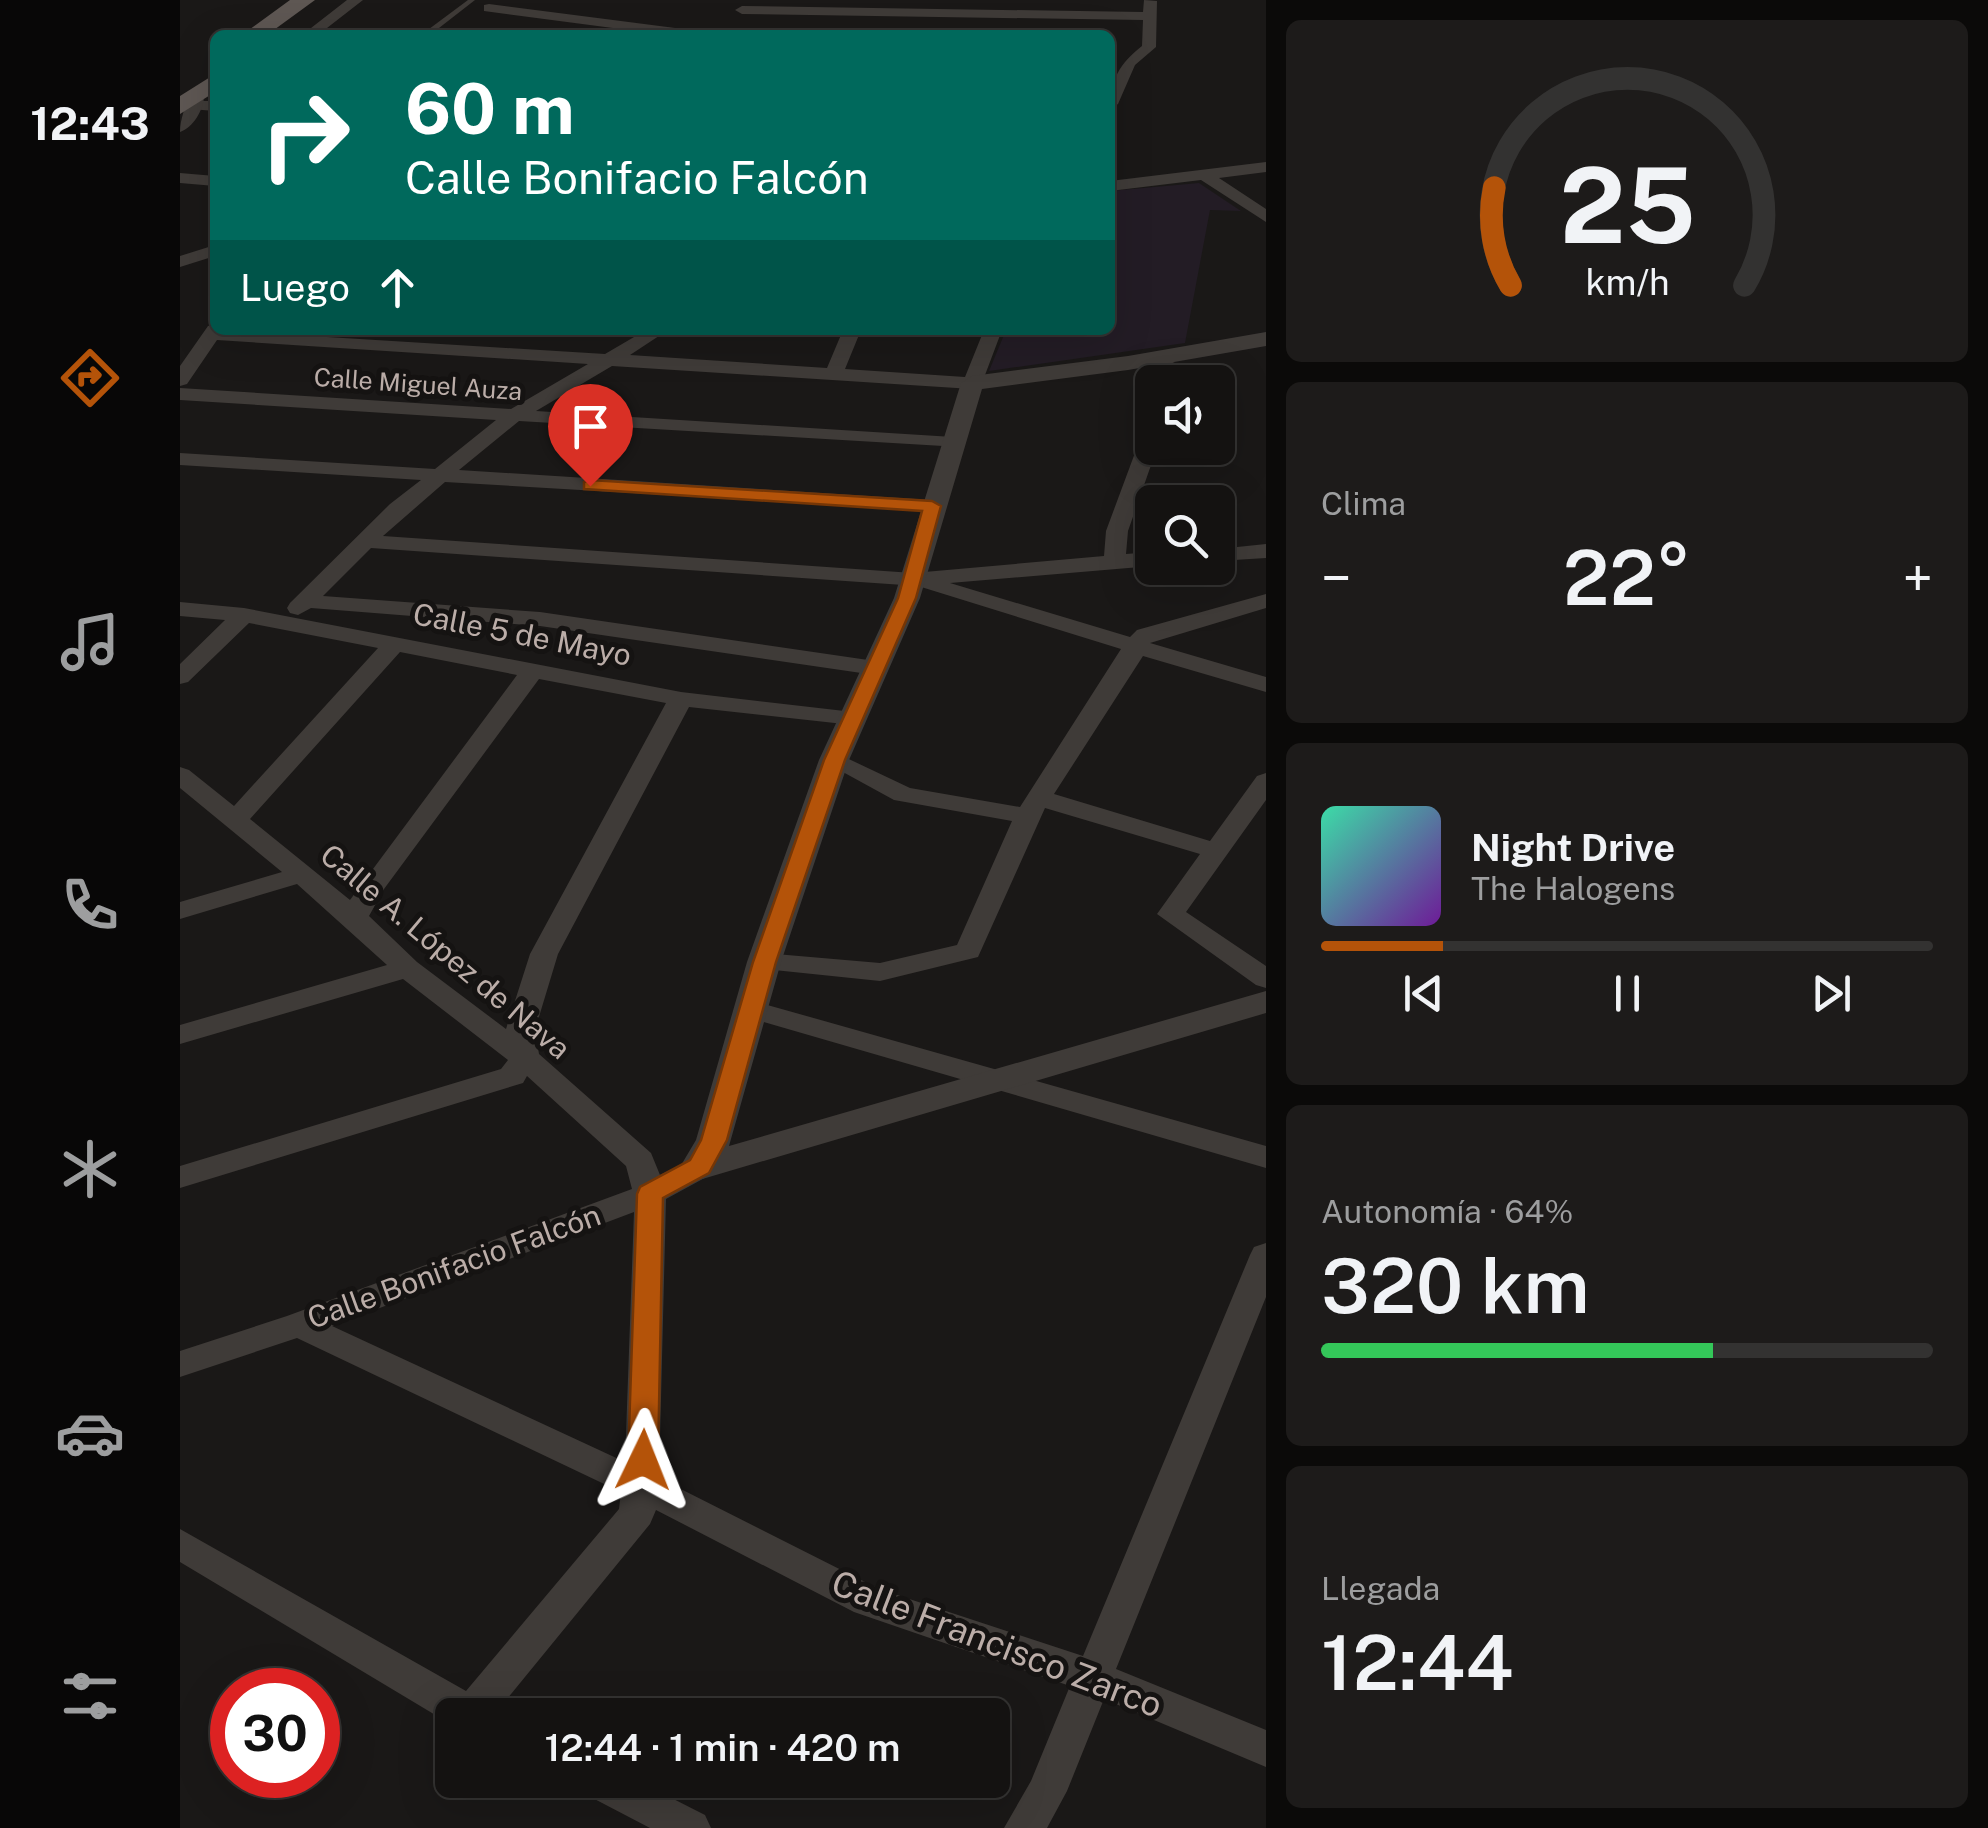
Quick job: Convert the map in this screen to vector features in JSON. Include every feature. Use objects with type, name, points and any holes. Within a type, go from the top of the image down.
[{"type":"main road","points":[[261,30],[304,0]]},
{"type":"main road","points":[[287,30],[328,0]]},
{"type":"main road","points":[[193,101],[210,71]]},
{"type":"street","points":[[316,30],[356,0]]},
{"type":"street","points":[[494,4],[654,30]]},
{"type":"street","points":[[738,30],[744,5],[1150,8],[1139,50],[1115,93]]},
{"type":"street","points":[[569,18],[571,30]]},
{"type":"street","points":[[1115,55],[1139,50]]},
{"type":"street","points":[[180,126],[193,101]]},
{"type":"street","points":[[1115,185],[1266,167]]},
{"type":"street","points":[[1205,175],[1266,217]]},
{"type":"street","points":[[180,178],[210,181]]},
{"type":"street","points":[[180,262],[210,252]]},
{"type":"street","points":[[180,380],[212,335]]},
{"type":"street","points":[[256,335],[832,376],[972,382],[1135,371]]},
{"type":"street","points":[[282,623],[366,541],[513,416],[650,335]]},
{"type":"street","points":[[832,376],[850,335]]},
{"type":"street","points":[[700,1166],[714,1140],[764,962],[834,760],[912,580],[952,443],[991,335]]},
{"type":"street","points":[[1177,365],[1266,339]]},
{"type":"street","points":[[1190,365],[1266,354]]},
{"type":"street","name":"Calle Miguel Auza","points":[[180,394],[952,443]]},
{"type":"street","points":[[180,459],[932,506]]},
{"type":"street","points":[[1114,562],[1117,531],[1141,465]]},
{"type":"street","points":[[366,541],[912,580],[1135,561]]},
{"type":"street","points":[[1235,554],[1266,552]]},
{"type":"street","points":[[912,580],[1266,685]]},
{"type":"street","points":[[306,601],[540,618],[875,668]]},
{"type":"street","points":[[764,962],[880,972],[968,951],[1033,807],[1132,658],[1134,646],[1145,635],[1266,601]]},
{"type":"street","name":"Calle 5 de Mayo","points":[[180,608],[244,615],[681,699],[853,718]]},
{"type":"street","points":[[180,677],[244,615]]},
{"type":"street","points":[[234,821],[395,643]]},
{"type":"street","points":[[354,917],[371,887],[534,670]]},
{"type":"street","points":[[180,1178],[512,1076],[525,1058],[520,1030],[544,954],[681,699]]},
{"type":"street","points":[[834,760],[903,796],[1033,807],[1217,851]]},
{"type":"street","points":[[1266,781],[1172,914],[1266,978]]},
{"type":"street","name":"Calle A. López de Nava","points":[[184,784],[354,917],[407,968],[525,1058],[640,1161],[650,1194]]},
{"type":"street","points":[[180,911],[300,875]]},
{"type":"street","points":[[180,1036],[407,968]]},
{"type":"street","points":[[700,1166],[1266,1002]]},
{"type":"street","points":[[750,1009],[1266,1157]]},
{"type":"street","name":"Calle Bonifacio Falcón","points":[[180,1364],[299,1325],[650,1194],[700,1166]]},
{"type":"street","points":[[484,1698],[638,1514],[650,1194]]},
{"type":"street","points":[[1026,1828],[1048,1791],[1266,1255]]},
{"type":"street","name":"Calle Francisco Zarco","points":[[299,1325],[642,1486],[866,1601],[1094,1677],[1266,1749]]},
{"type":"street","points":[[180,1544],[441,1698]]},
{"type":"street","points":[[632,1798],[690,1828]]},
{"type":"lane","points":[[432,30],[472,0]]},
{"type":"shaded area","points":[[1199,183],[1241,211],[1210,210],[1185,343],[989,371],[1004,335],[1115,335],[1115,191]]},
{"type":"route","points":[[590,486],[932,506],[907,598],[834,760],[764,962],[714,1140],[700,1166],[650,1194],[643,1460]]}]
